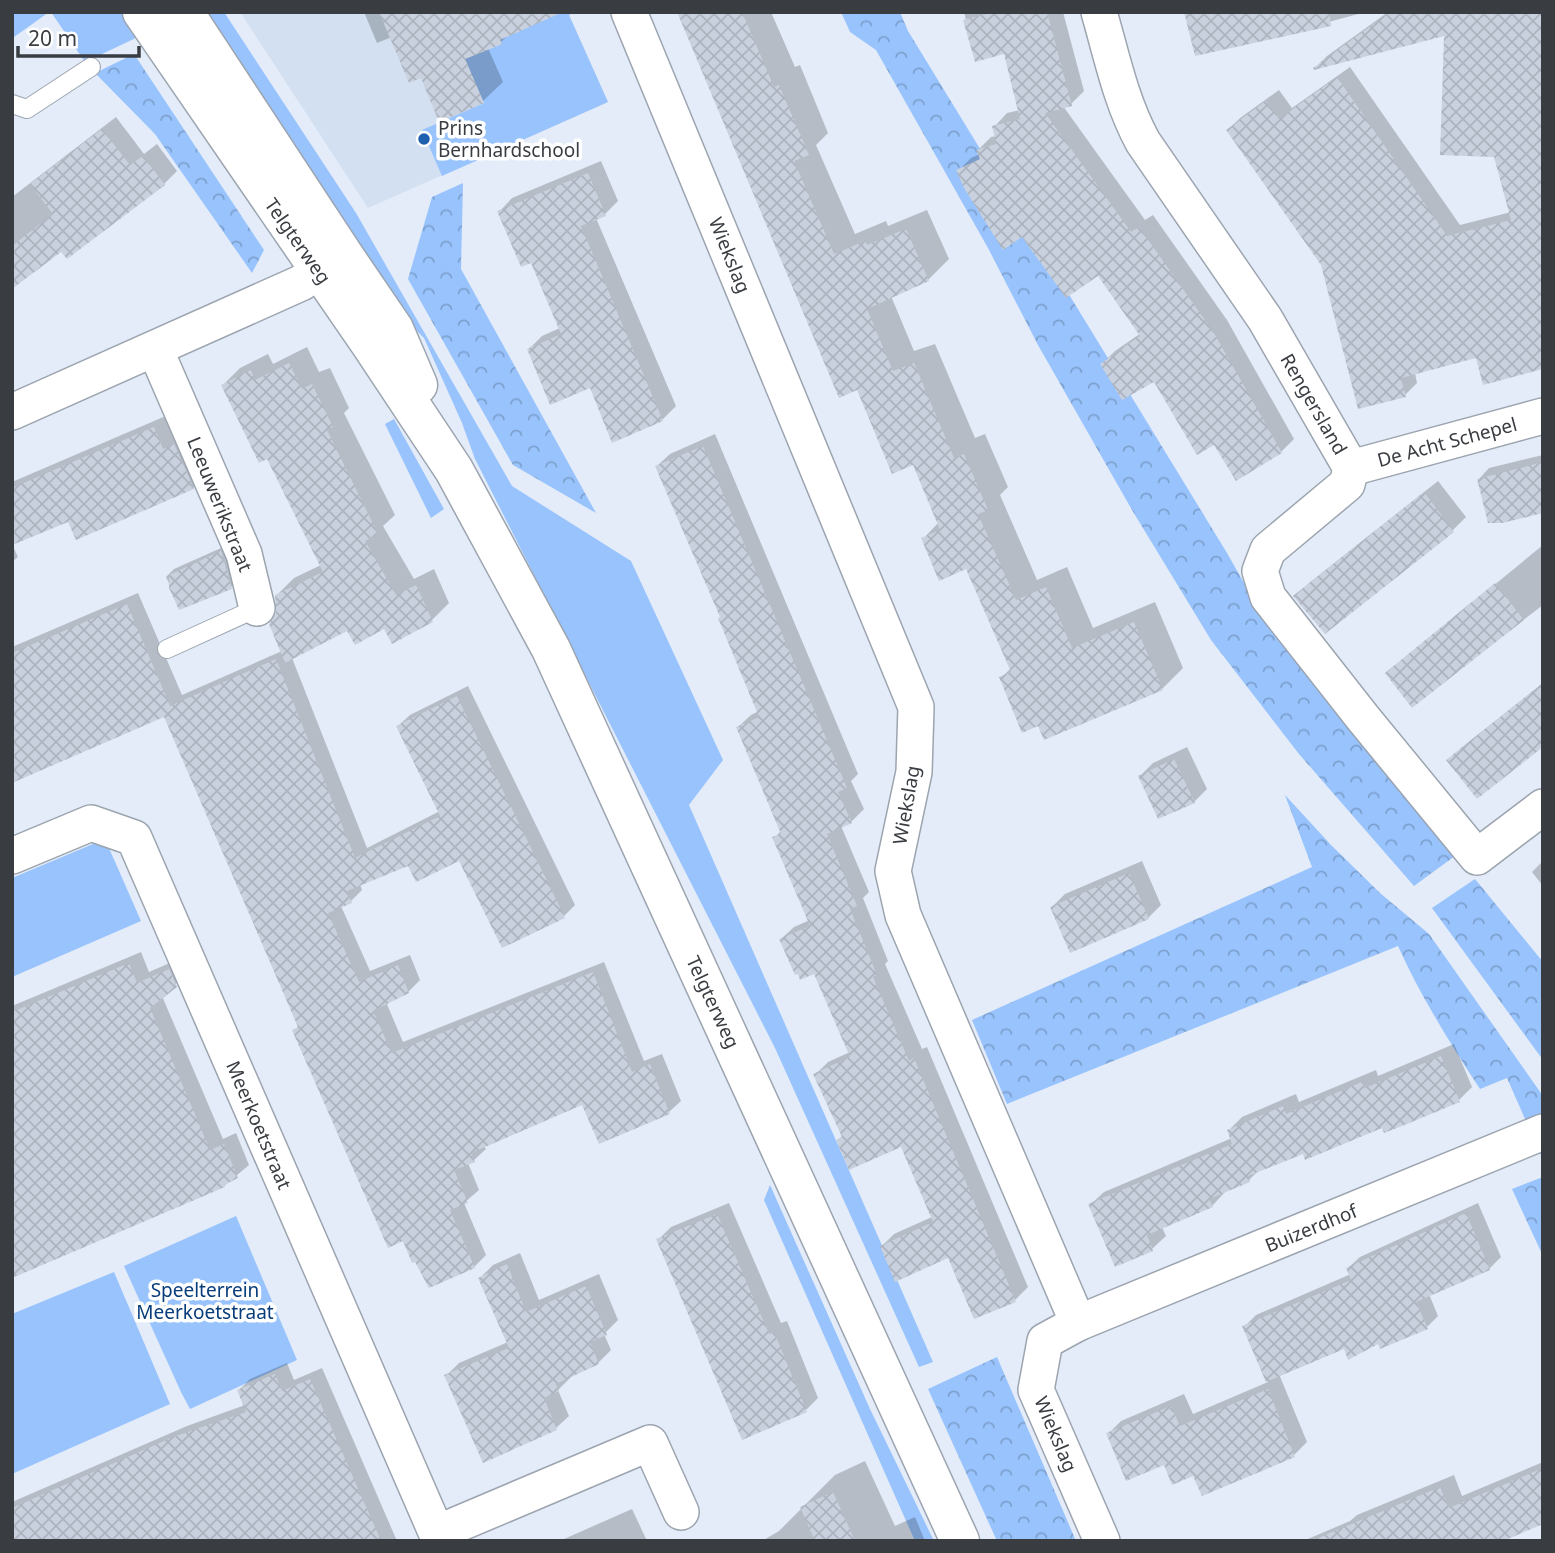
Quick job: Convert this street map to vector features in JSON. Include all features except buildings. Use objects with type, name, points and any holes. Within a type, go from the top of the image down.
[{"type":"street","name":"Telgterweg","points":[[142,12],[330,263],[394,329],[454,470],[551,649],[960,1541]]},
{"type":"street","name":"Telgterweg","points":[[184,12],[330,263]]},
{"type":"street","name":"Wiekslag","points":[[629,12],[916,707],[914,772],[893,871],[903,915],[1078,1323],[1045,1340],[1036,1390],[1102,1541]]},
{"type":"street","name":"Rengersland","points":[[1099,12],[1131,120],[1143,142],[1265,318],[1351,468],[1347,484],[1268,550],[1260,571],[1268,597],[1477,857],[1543,807]]},
{"type":"street","points":[[12,412],[301,283],[330,263]]},
{"type":"street","name":"Leeuwerikstraat","points":[[155,349],[244,554],[257,608]]},
{"type":"street","name":"De Acht Schepel","points":[[1351,468],[1543,416]]},
{"type":"street","name":"Meerkoetstraat","points":[[12,856],[91,823],[134,838],[438,1537],[650,1443],[681,1512]]},
{"type":"street","name":"Buizerdhof","points":[[1078,1323],[1543,1132]]},
{"type":"lane","points":[[12,104],[27,109],[91,67]]},
{"type":"lane","name":"Leeuwerikstraat","points":[[166,649],[257,608]]},
{"type":"shaded area","name":"Prins Bernhardschool","points":[[240,12],[574,12],[569,15],[608,102],[368,208]]},
{"type":"green space","points":[[12,12],[49,12],[14,37]]},
{"type":"green space","points":[[51,12],[122,12],[138,37],[85,62]]},
{"type":"green space","points":[[207,12],[224,12],[356,213],[512,486],[631,561],[723,760],[689,805],[933,1362],[919,1367],[775,1048],[475,459],[424,338],[415,329]]},
{"type":"green space","points":[[495,12],[574,12],[569,15],[608,102],[442,176],[422,130],[484,103],[465,59],[502,44],[492,22]]},
{"type":"green space","points":[[841,12],[900,12],[908,31],[1227,553],[1269,627],[1459,853],[1414,886],[1299,754],[1211,640],[1132,510],[1038,345],[988,248],[876,50],[850,32]]},
{"type":"green space","points":[[134,54],[264,250],[252,273],[155,134],[95,73]]},
{"type":"green space","points":[[463,183],[461,269],[596,513],[513,465],[408,279],[432,197]]},
{"type":"green space","points":[[394,419],[444,509],[431,518],[385,424]]},
{"type":"green space","points":[[1285,795],[1380,893],[1429,934],[1543,1096],[1543,1160],[1507,1078],[1480,1089],[1436,1019],[1398,946],[1007,1104],[972,1020],[1312,867]]},
{"type":"green space","points":[[105,839],[141,921],[12,977],[12,878]]},
{"type":"green space","points":[[1475,879],[1543,962],[1543,1060],[1432,908]]},
{"type":"green space","points":[[1543,1177],[1543,1256],[1512,1189]]},
{"type":"green space","points":[[770,1185],[870,1409],[934,1541],[915,1541],[764,1200]]},
{"type":"green space","name":"Speelterrein Meerkoetstraat","points":[[236,1216],[297,1360],[190,1409],[124,1266]]},
{"type":"green space","points":[[114,1272],[170,1404],[12,1474],[12,1314]]},
{"type":"green space","points":[[997,1357],[1076,1541],[997,1541],[928,1389]]},
{"type":"place","name":"Prins Bernhardschool","points":[[424,139]]}]
